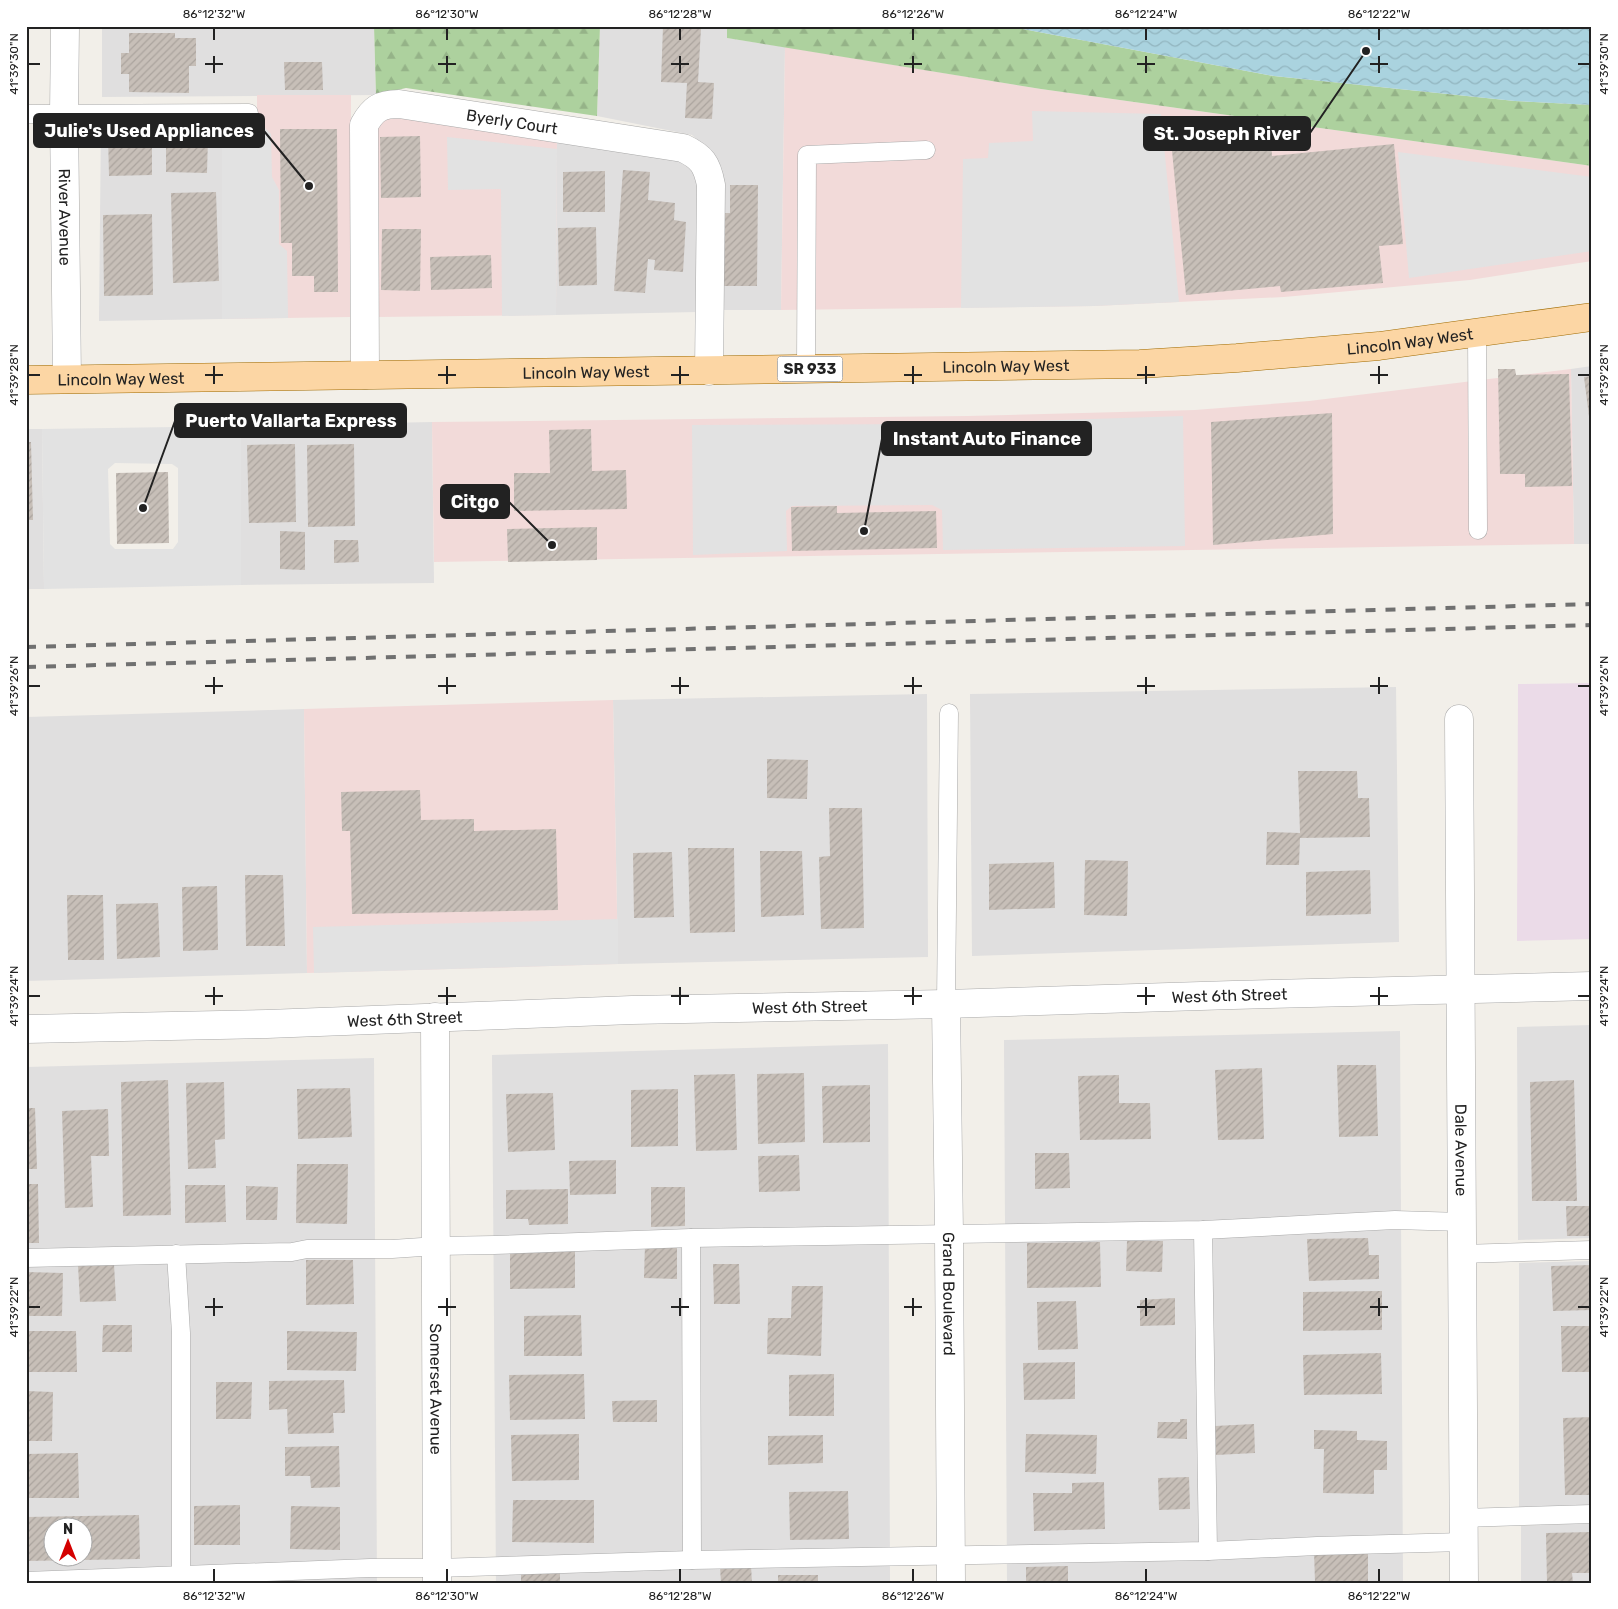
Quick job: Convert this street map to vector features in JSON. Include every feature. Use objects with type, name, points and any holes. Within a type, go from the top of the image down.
[{"type":"main road","name":"Lincoln Way West","points":[[26,380],[1150,363],[1379,346],[1592,317]]},
{"type":"street","name":"River Avenue","points":[[66,26],[64,114],[66,379]]},
{"type":"street","name":"Byerly Court","points":[[365,375],[364,126],[369,116],[376,109],[386,104],[399,104],[683,148],[694,153],[703,161],[711,185],[709,371]]},
{"type":"street","name":"Dale Avenue","points":[[1459,719],[1464,1583]]},
{"type":"street","name":"West 6th Street","points":[[26,1029],[266,1024],[642,1010],[946,1004],[1592,986]]},
{"type":"street","name":"Grand Boulevard","points":[[946,1004],[951,1583]]},
{"type":"street","name":"Somerset Avenue","points":[[435,1017],[437,1575]]},
{"type":"lane","points":[[26,114],[249,113]]},
{"type":"lane","points":[[806,369],[807,154],[926,150]]},
{"type":"lane","points":[[1477,332],[1478,530]]},
{"type":"lane","points":[[946,1004],[949,712]]},
{"type":"lane","points":[[26,1258],[292,1252],[307,1249],[392,1249],[691,1238],[1203,1230],[1395,1220],[1462,1222]]},
{"type":"lane","points":[[1203,1230],[1208,1551]]},
{"type":"lane","points":[[691,1238],[692,1560]]},
{"type":"lane","points":[[1462,1254],[1592,1250]]},
{"type":"lane","points":[[176,1254],[181,1333],[181,1575]]},
{"type":"lane","points":[[26,1580],[370,1568],[437,1575],[692,1560],[1208,1551],[1317,1546],[1592,1514]]},
{"type":"shaded area","points":[[102,26],[374,26],[376,95],[102,97]]},
{"type":"shaded area","points":[[600,26],[727,26],[727,38],[785,47],[781,310],[721,310],[712,154],[692,135],[597,116]]},
{"type":"shaded area","points":[[785,47],[1041,89],[1592,166],[1592,261],[1470,280],[1284,297],[1094,306],[781,310]]},
{"type":"shaded area","points":[[257,95],[351,95],[350,317],[222,319],[222,120],[257,120]]},
{"type":"shaded area","points":[[1032,111],[1161,114],[1179,302],[1094,306],[961,308],[963,159],[988,158],[989,143],[1033,141]]},
{"type":"shaded area","points":[[389,115],[557,141],[556,315],[378,317],[376,125]]},
{"type":"shaded area","points":[[222,120],[222,319],[99,321],[101,121]]},
{"type":"shaded area","points":[[222,120],[257,120],[271,134],[272,177],[279,190],[279,244],[287,251],[288,318],[222,319]]},
{"type":"shaded area","points":[[447,137],[557,149],[556,315],[502,316],[501,189],[448,190]]},
{"type":"shaded area","points":[[557,141],[683,160],[691,167],[698,183],[697,312],[556,315]]},
{"type":"shaded area","points":[[1398,152],[1592,177],[1592,251],[1409,278]]},
{"type":"shaded area","points":[[1592,366],[1592,544],[1574,544],[1571,369]]},
{"type":"shaded area","points":[[1571,369],[1574,544],[434,562],[432,422],[968,416],[1195,410],[1309,401]]},
{"type":"shaded area","points":[[1183,416],[1185,546],[943,550],[942,510],[932,505],[792,506],[786,511],[787,551],[693,555],[692,425],[938,424]]},
{"type":"shaded area","points":[[432,422],[434,583],[241,585],[241,426]]},
{"type":"shaded area","points":[[241,426],[241,585],[44,589],[42,429]],"holes":[[[115,463],[172,464],[178,468],[178,542],[173,549],[115,549],[110,544],[108,469]]]},
{"type":"shaded area","points":[[26,429],[42,429],[44,589],[26,589]]},
{"type":"shaded area","points":[[1592,683],[1592,939],[1517,941],[1518,684]]},
{"type":"shaded area","points":[[1396,687],[1399,942],[972,956],[970,694]]},
{"type":"shaded area","points":[[927,694],[928,957],[618,964],[613,700]]},
{"type":"shaded area","points":[[613,700],[618,964],[307,973],[304,709]]},
{"type":"shaded area","points":[[304,709],[307,973],[26,981],[26,717]]},
{"type":"shaded area","points":[[618,919],[618,964],[314,973],[313,927]]},
{"type":"shaded area","points":[[1592,1025],[1592,1238],[1518,1240],[1517,1027]]},
{"type":"shaded area","points":[[1400,1031],[1403,1583],[1007,1583],[1004,1040]]},
{"type":"shaded area","points":[[888,1044],[890,1583],[496,1583],[492,1055]]},
{"type":"shaded area","points":[[374,1058],[377,1583],[26,1583],[26,1067]]},
{"type":"shaded area","points":[[1592,1261],[1592,1506],[1519,1508],[1519,1263]]},
{"type":"shaded area","points":[[1592,1523],[1592,1583],[1521,1583],[1521,1526]]},
{"type":"green space","points":[[374,26],[600,26],[597,116],[406,88],[376,95]]},
{"type":"green space","points":[[727,26],[1007,26],[1274,76],[1515,101],[1592,105],[1592,166],[1041,89],[727,38]]},
{"type":"water","points":[[1007,26],[1592,26],[1592,105],[1515,101],[1274,76]]},
{"type":"building","points":[[213,26],[248,26],[248,28],[213,28]]},
{"type":"building","points":[[663,26],[701,28],[698,82],[714,83],[712,119],[685,118],[687,83],[661,82]]},
{"type":"building","points":[[129,33],[175,33],[175,38],[196,38],[196,66],[189,66],[189,93],[129,92],[129,74],[121,74],[121,53],[129,53]]},
{"type":"building","points":[[284,62],[322,62],[323,90],[285,90]]},
{"type":"building","points":[[1239,124],[1240,134],[1270,132],[1272,156],[1394,144],[1403,244],[1379,246],[1383,283],[1281,292],[1280,286],[1186,295],[1170,130]]},
{"type":"building","points":[[280,129],[337,129],[338,292],[314,292],[314,276],[292,276],[292,243],[281,243]]},
{"type":"building","points":[[108,136],[152,136],[152,175],[109,176]]},
{"type":"building","points":[[166,136],[208,137],[207,173],[166,172]]},
{"type":"building","points":[[420,136],[421,197],[381,198],[380,137]]},
{"type":"building","points":[[623,170],[650,172],[648,200],[675,203],[674,220],[686,222],[683,272],[654,270],[655,260],[648,259],[645,293],[614,291]]},
{"type":"building","points":[[605,171],[605,212],[563,212],[563,172]]},
{"type":"building","points":[[730,185],[758,185],[757,286],[723,286],[724,213],[730,213]]},
{"type":"building","points":[[216,192],[219,281],[173,283],[171,193]]},
{"type":"building","points":[[152,214],[153,295],[104,296],[103,215]]},
{"type":"building","points":[[596,227],[597,285],[559,286],[558,228]]},
{"type":"building","points":[[382,229],[421,229],[420,291],[381,290]]},
{"type":"building","points":[[491,255],[492,288],[431,290],[430,257]]},
{"type":"building","points":[[1498,369],[1515,369],[1516,375],[1569,374],[1572,486],[1525,487],[1525,474],[1500,474]]},
{"type":"building","points":[[1592,376],[1592,432],[1591,432],[1584,377]]},
{"type":"building","points":[[1332,413],[1333,534],[1213,545],[1211,422]]},
{"type":"building","points":[[591,429],[592,471],[626,470],[627,509],[514,511],[514,473],[550,473],[549,430]]},
{"type":"building","points":[[26,442],[31,442],[33,520],[26,520]]},
{"type":"building","points":[[295,444],[296,522],[249,523],[247,445]]},
{"type":"building","points":[[354,444],[355,526],[308,527],[307,445]]},
{"type":"building","points":[[168,472],[169,543],[117,544],[116,473]]},
{"type":"building","points":[[837,506],[837,513],[936,511],[937,548],[792,551],[791,507]]},
{"type":"building","points":[[597,527],[597,560],[508,562],[507,529]]},
{"type":"building","points":[[280,531],[305,532],[305,570],[280,569]]},
{"type":"building","points":[[334,540],[358,540],[359,562],[334,563]]},
{"type":"building","points":[[767,759],[808,760],[807,799],[767,798]]},
{"type":"building","points":[[1298,771],[1357,771],[1358,798],[1369,798],[1370,837],[1300,838],[1299,865],[1266,865],[1267,832],[1300,833]]},
{"type":"building","points":[[420,790],[421,820],[474,819],[474,831],[556,829],[558,910],[352,914],[350,831],[342,831],[341,792]]},
{"type":"building","points":[[829,808],[862,808],[864,928],[821,929],[819,857],[830,856]]},
{"type":"building","points":[[688,848],[734,848],[735,932],[690,933]]},
{"type":"building","points":[[760,851],[802,851],[804,915],[761,917]]},
{"type":"building","points":[[672,852],[674,917],[634,918],[633,853]]},
{"type":"building","points":[[1085,860],[1128,861],[1127,916],[1084,915]]},
{"type":"building","points":[[1054,862],[1055,908],[989,910],[989,864]]},
{"type":"building","points":[[1370,870],[1371,914],[1306,916],[1306,872]]},
{"type":"building","points":[[245,875],[283,875],[285,946],[246,946]]},
{"type":"building","points":[[217,886],[218,950],[183,951],[182,887]]},
{"type":"building","points":[[67,895],[103,895],[104,960],[68,960]]},
{"type":"building","points":[[158,903],[160,957],[117,959],[116,904]]},
{"type":"building","points":[[1337,1065],[1376,1065],[1378,1136],[1339,1137]]},
{"type":"building","points":[[1262,1068],[1264,1139],[1218,1140],[1215,1070]]},
{"type":"building","points":[[804,1073],[805,1142],[758,1144],[757,1074]]},
{"type":"building","points":[[735,1074],[737,1150],[696,1151],[694,1075]]},
{"type":"building","points":[[1119,1075],[1119,1103],[1150,1103],[1151,1139],[1080,1140],[1078,1076]]},
{"type":"building","points":[[168,1080],[171,1215],[123,1216],[121,1082]]},
{"type":"building","points":[[1574,1080],[1577,1201],[1532,1201],[1530,1082]]},
{"type":"building","points":[[224,1082],[225,1139],[215,1140],[216,1168],[188,1169],[186,1083]]},
{"type":"building","points":[[870,1085],[870,1142],[823,1143],[822,1086]]},
{"type":"building","points":[[350,1088],[352,1137],[298,1139],[297,1089]]},
{"type":"building","points":[[678,1089],[678,1146],[631,1147],[631,1090]]},
{"type":"building","points":[[553,1093],[555,1150],[508,1152],[506,1094]]},
{"type":"building","points":[[26,1108],[35,1108],[37,1169],[26,1169]]},
{"type":"building","points":[[108,1109],[109,1156],[91,1156],[93,1207],[65,1208],[62,1111]]},
{"type":"building","points":[[1035,1153],[1069,1153],[1070,1188],[1035,1189]]},
{"type":"building","points":[[799,1155],[800,1191],[759,1192],[758,1156]]},
{"type":"building","points":[[616,1160],[616,1194],[570,1195],[569,1161]]},
{"type":"building","points":[[297,1164],[348,1164],[347,1224],[296,1223]]},
{"type":"building","points":[[26,1184],[38,1184],[39,1243],[26,1243]]},
{"type":"building","points":[[185,1185],[225,1185],[226,1222],[185,1223]]},
{"type":"building","points":[[246,1186],[278,1187],[277,1220],[246,1220]]},
{"type":"building","points":[[651,1187],[685,1187],[685,1226],[651,1227]]},
{"type":"building","points":[[568,1189],[568,1224],[529,1225],[528,1219],[506,1219],[506,1190]]},
{"type":"building","points":[[1566,1206],[1592,1206],[1592,1236],[1567,1236]]},
{"type":"building","points":[[1368,1238],[1369,1255],[1379,1255],[1379,1279],[1309,1281],[1307,1239]]},
{"type":"building","points":[[1127,1241],[1163,1241],[1162,1272],[1126,1271]]},
{"type":"building","points":[[1100,1242],[1101,1287],[1027,1288],[1027,1243]]},
{"type":"building","points":[[645,1244],[677,1245],[677,1279],[644,1278]]},
{"type":"building","points":[[575,1250],[575,1288],[510,1289],[510,1251]]},
{"type":"building","points":[[306,1260],[353,1260],[354,1304],[306,1305]]},
{"type":"building","points":[[114,1264],[116,1301],[80,1302],[78,1265]]},
{"type":"building","points":[[713,1264],[739,1264],[740,1304],[714,1304]]},
{"type":"building","points":[[1592,1265],[1592,1310],[1553,1311],[1551,1266]]},
{"type":"building","points":[[26,1272],[63,1273],[62,1316],[26,1316]]},
{"type":"building","points":[[792,1286],[823,1286],[821,1356],[767,1354],[768,1318],[791,1318]]},
{"type":"building","points":[[1382,1291],[1382,1330],[1303,1331],[1303,1292]]},
{"type":"building","points":[[1175,1298],[1175,1325],[1140,1326],[1140,1300]]},
{"type":"building","points":[[1076,1301],[1078,1349],[1038,1350],[1037,1302]]},
{"type":"building","points":[[581,1315],[582,1356],[524,1356],[524,1316]]},
{"type":"building","points":[[103,1325],[132,1325],[132,1352],[102,1352]]},
{"type":"building","points":[[1561,1326],[1592,1326],[1592,1372],[1562,1372]]},
{"type":"building","points":[[26,1331],[76,1331],[77,1372],[26,1372]]},
{"type":"building","points":[[287,1331],[357,1332],[356,1371],[287,1370]]},
{"type":"building","points":[[1381,1353],[1382,1394],[1304,1395],[1303,1355]]},
{"type":"building","points":[[1075,1362],[1075,1399],[1024,1400],[1023,1363]]},
{"type":"building","points":[[584,1374],[585,1419],[510,1420],[509,1375]]},
{"type":"building","points":[[834,1374],[834,1416],[789,1416],[789,1375]]},
{"type":"building","points":[[344,1380],[345,1413],[333,1413],[334,1433],[288,1434],[287,1409],[269,1410],[269,1381]]},
{"type":"building","points":[[216,1382],[252,1382],[251,1419],[216,1419]]},
{"type":"building","points":[[26,1391],[53,1392],[52,1441],[26,1441]]},
{"type":"building","points":[[657,1400],[657,1422],[613,1422],[612,1401]]},
{"type":"building","points":[[1592,1417],[1592,1495],[1565,1495],[1563,1418]]},
{"type":"building","points":[[1180,1419],[1187,1419],[1187,1439],[1157,1438],[1158,1422],[1180,1422]]},
{"type":"building","points":[[1254,1424],[1255,1453],[1216,1455],[1215,1426]]},
{"type":"building","points":[[1314,1430],[1357,1431],[1357,1440],[1387,1441],[1387,1470],[1374,1470],[1374,1494],[1323,1493],[1324,1449],[1314,1449]]},
{"type":"building","points":[[579,1434],[579,1480],[512,1481],[511,1435]]},
{"type":"building","points":[[1026,1434],[1097,1435],[1096,1474],[1025,1472]]},
{"type":"building","points":[[823,1435],[823,1463],[768,1465],[768,1436]]},
{"type":"building","points":[[339,1446],[340,1487],[311,1488],[310,1476],[285,1476],[285,1447]]},
{"type":"building","points":[[78,1453],[79,1498],[26,1498],[26,1454]]},
{"type":"building","points":[[1189,1477],[1190,1509],[1159,1510],[1158,1478]]},
{"type":"building","points":[[1104,1482],[1105,1529],[1034,1531],[1033,1493],[1072,1493],[1072,1483]]},
{"type":"building","points":[[848,1491],[849,1539],[790,1540],[789,1492]]},
{"type":"building","points":[[513,1500],[594,1500],[594,1543],[512,1542]]},
{"type":"building","points":[[240,1505],[240,1545],[194,1545],[194,1506]]},
{"type":"building","points":[[291,1506],[340,1507],[340,1550],[290,1549]]},
{"type":"building","points":[[139,1515],[140,1559],[92,1560],[92,1516],[82,1516]]},
{"type":"building","points":[[26,1517],[42,1517],[42,1561],[26,1561]]},
{"type":"building","points":[[1592,1532],[1592,1573],[1572,1573],[1573,1583],[1547,1583],[1546,1533]]},
{"type":"building","points":[[1368,1550],[1368,1583],[1315,1583],[1314,1551]]},
{"type":"building","points":[[751,1566],[752,1583],[721,1583],[720,1567]]},
{"type":"building","points":[[1068,1566],[1068,1583],[1026,1583],[1026,1567]]},
{"type":"building","points":[[560,1572],[560,1583],[521,1583],[521,1573]]},
{"type":"building","points":[[778,1575],[818,1575],[818,1583],[778,1583]]},
{"type":"railway","points":[[26,647],[1592,604]]},
{"type":"railway","points":[[26,667],[1592,625]]},
{"type":"place","name":"St. Joseph River","points":[[1366,51]]},
{"type":"place","name":"Julie's Used Appliances","points":[[309,186]]},
{"type":"place","name":"Puerto Vallarta Express","points":[[143,508]]},
{"type":"place","name":"Instant Auto Finance","points":[[864,531]]},
{"type":"place","name":"Citgo","points":[[552,545]]}]
